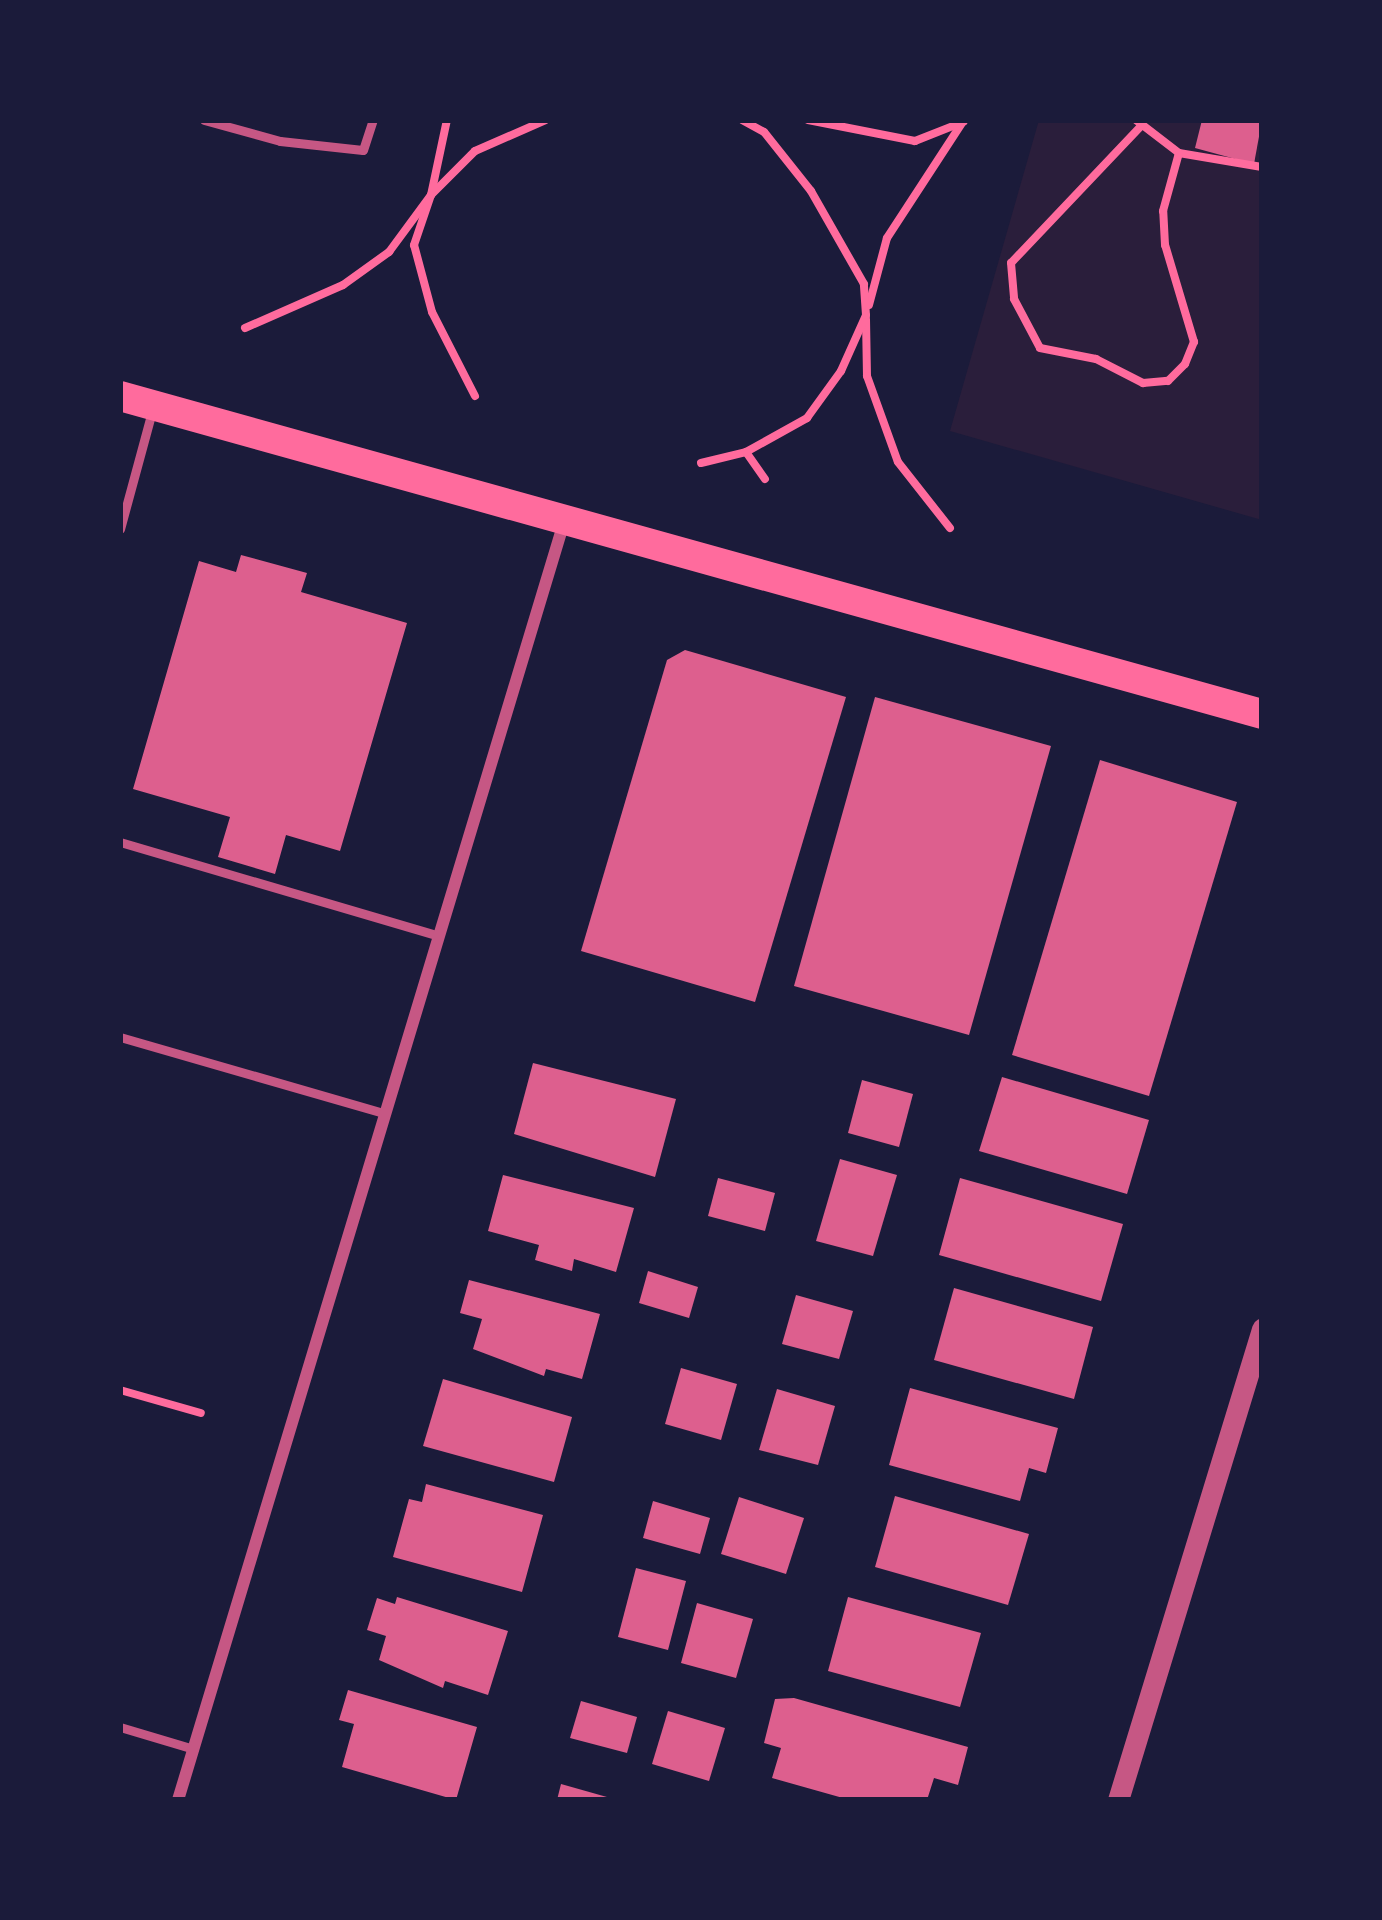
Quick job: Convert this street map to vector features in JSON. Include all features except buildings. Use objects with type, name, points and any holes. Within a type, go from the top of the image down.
[{"type":"main road","points":[[120,396],[1262,714]]},
{"type":"street","points":[[178,1800],[564,522]]},
{"type":"street","points":[[1118,1800],[1262,1329]]},
{"type":"lane","points":[[203,120],[280,141],[363,150],[373,120]]},
{"type":"lane","points":[[120,529],[153,406]]},
{"type":"lane","points":[[120,842],[436,935]]},
{"type":"lane","points":[[120,1037],[384,1113]]},
{"type":"lane","points":[[120,1727],[194,1748]]},
{"type":"path","points":[[447,120],[431,195],[414,245],[433,312],[475,396]]},
{"type":"path","points":[[245,328],[343,285],[389,252],[431,195],[475,151],[546,120]]},
{"type":"path","points":[[742,120],[764,132],[812,190],[864,284],[867,376],[898,461],[950,528]]},
{"type":"path","points":[[808,120],[914,141],[964,121]]},
{"type":"path","points":[[701,463],[746,452],[807,418],[841,371],[866,315],[887,238],[964,121]]},
{"type":"path","points":[[1179,153],[1163,212],[1194,342],[1185,364],[1168,381],[1143,383],[1096,359],[1040,348],[1014,298],[1011,262],[1139,122],[1179,153],[1262,167]]},
{"type":"path","points":[[746,452],[765,479]]},
{"type":"path","points":[[120,1390],[201,1413]]},
{"type":"shaded area","points":[[1039,120],[1262,120],[1262,520],[950,431]]}]
